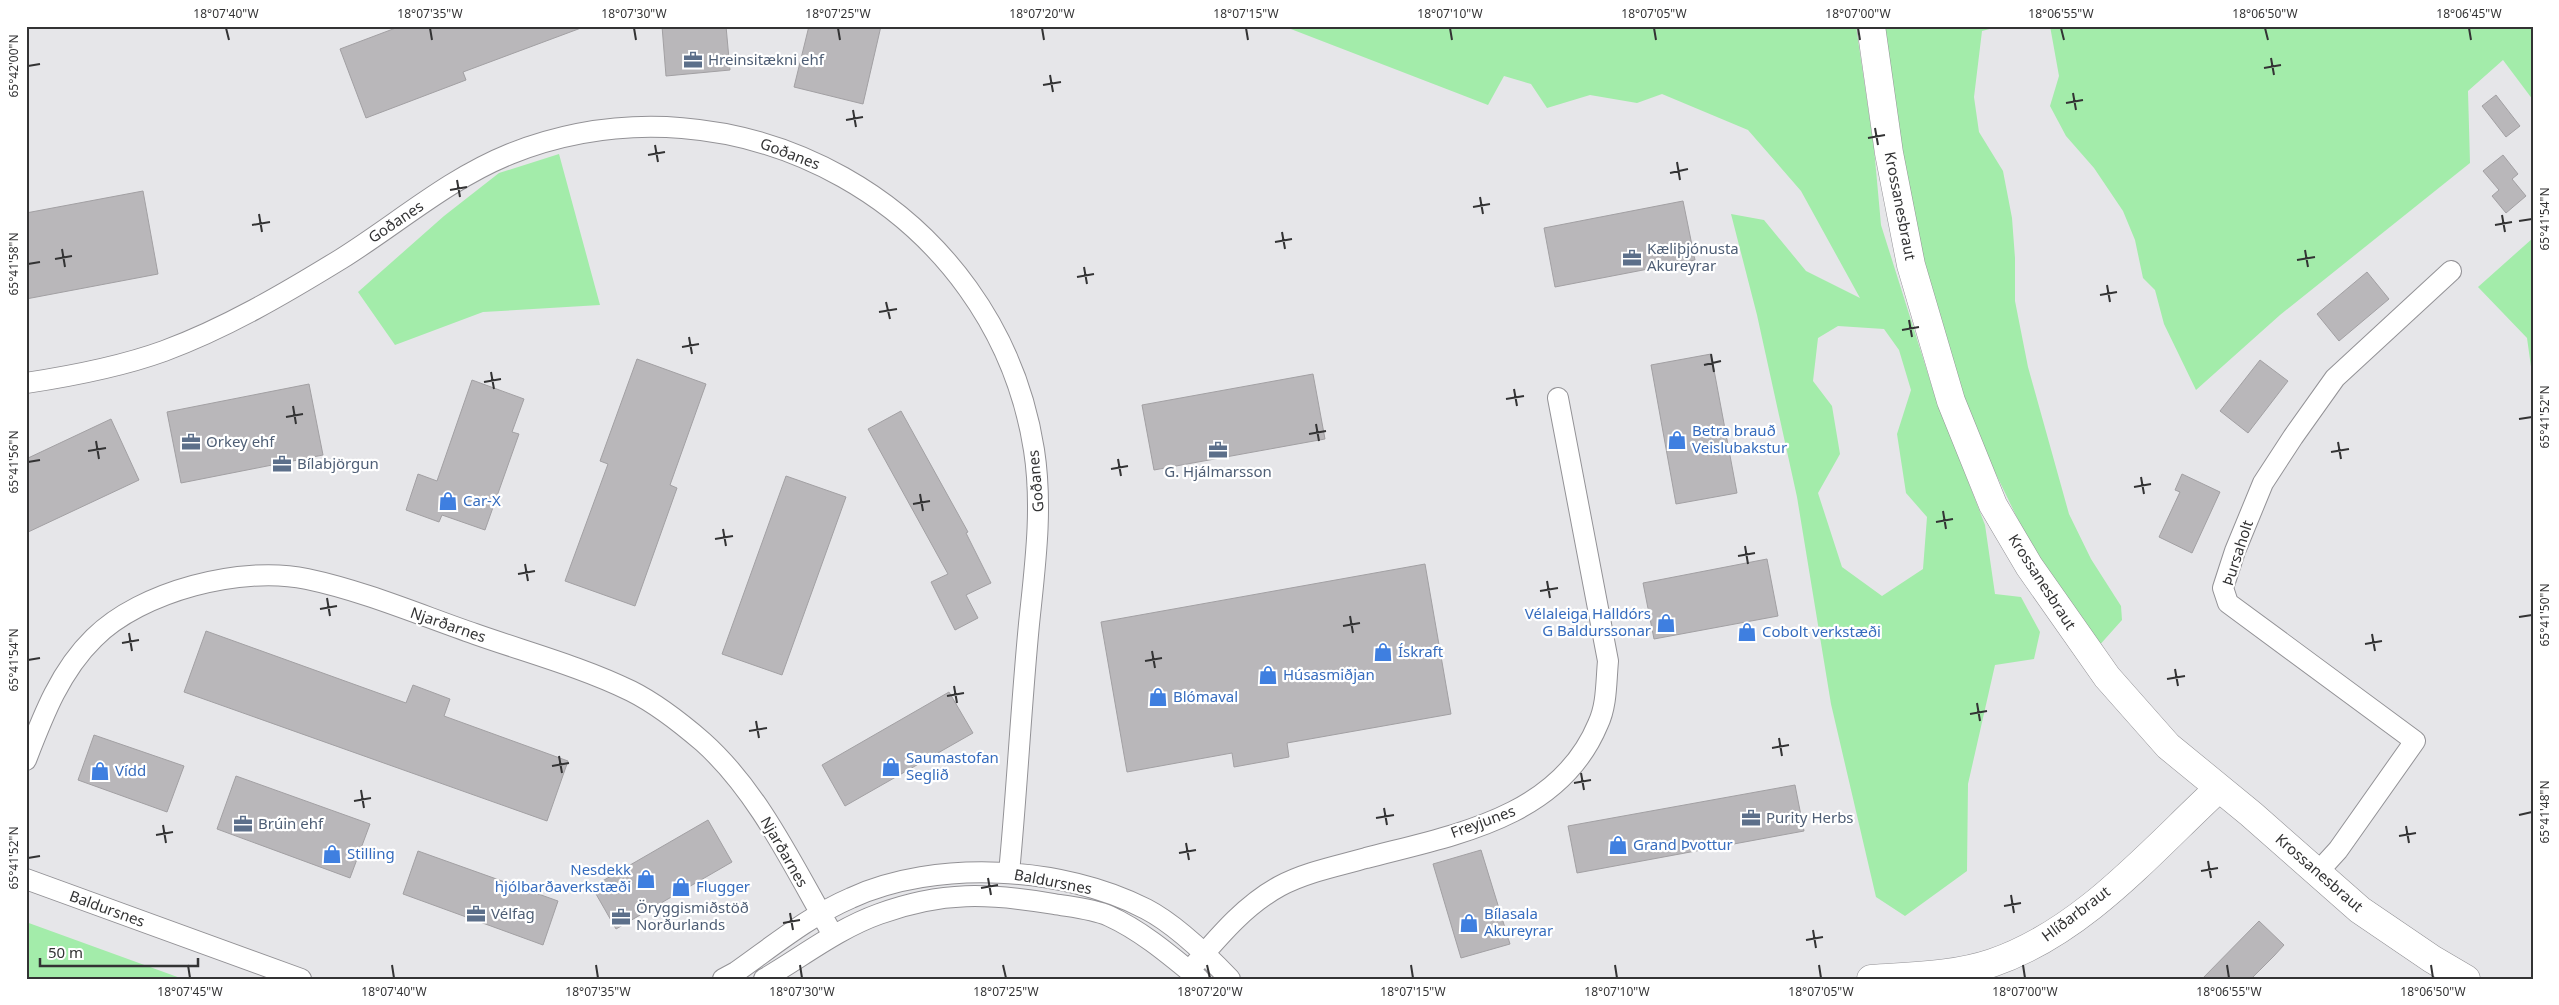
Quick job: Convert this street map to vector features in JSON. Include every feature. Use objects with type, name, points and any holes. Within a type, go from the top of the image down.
[{"type":"street","name":"Krossanesbraut","points":[[1871,26],[1889,153],[1911,265],[1951,401],[1994,505],[2029,566],[2107,677],[2168,746],[2374,920],[2466,979]]},
{"type":"street","name":"Goðanes","points":[[26,383],[73,375],[162,352],[246,314],[342,258],[450,185],[509,155],[565,137],[639,127],[706,130],[771,145],[834,171],[894,210],[945,259],[967,286],[994,332],[1016,380],[1027,414],[1034,449],[1039,520],[1009,873]]},
{"type":"street","name":"Þursaholt","points":[[2317,873],[2338,850],[2415,741],[2228,603],[2223,588],[2263,483],[2335,378],[2451,271]]},
{"type":"street","name":"Freyjunes","points":[[1194,975],[1205,952],[1248,907],[1281,886],[1334,867],[1424,843],[1492,822],[1530,804],[1556,785],[1576,764],[1598,724],[1605,701],[1608,661],[1558,398]]},
{"type":"street","name":"Njarðarnes","points":[[26,760],[45,711],[65,674],[94,637],[145,602],[187,588],[223,579],[258,576],[305,578],[374,599],[587,673],[631,691],[672,717],[704,744],[737,776],[833,935]]},
{"type":"street","name":"Hlíðarbraut","points":[[1871,979],[1937,975],[1990,963],[2033,947],[2070,923],[2124,877],[2219,788]]},
{"type":"street","name":"Baldursnes","points":[[723,979],[736,972],[820,913],[852,897],[896,882],[944,874],[1009,873],[1048,878],[1113,894],[1147,910],[1205,952],[1230,979]]},
{"type":"street","name":"Baldursnes","points":[[26,879],[301,979]]},
{"type":"street","name":"Baldursnes","points":[[764,979],[833,935],[878,914],[916,902],[965,894],[1007,896],[1108,916],[1153,942],[1194,975]]},
{"type":"green space","points":[[1283,26],[1856,26],[1874,148],[1881,225],[1934,393],[1985,525],[1995,594],[2021,597],[2040,632],[2034,659],[1995,665],[1968,784],[1967,871],[1905,916],[1876,897],[1831,704],[1797,497],[1757,315],[1731,214],[1764,220],[1806,271],[1860,298],[1801,191],[1748,130],[1662,94],[1637,103],[1590,95],[1547,108],[1531,84],[1504,76],[1488,105]],"holes":[[[1838,326],[1884,329],[1899,350],[1911,390],[1897,434],[1906,493],[1927,517],[1923,569],[1882,596],[1842,567],[1818,493],[1840,454],[1832,406],[1813,381],[1818,338]]]},
{"type":"green space","points":[[1878,26],[2001,26],[1982,31],[1974,97],[1979,132],[2003,171],[2012,218],[2015,258],[2015,301],[2028,367],[2069,514],[2091,559],[2121,606],[2122,620],[2097,648],[2024,532],[1965,410],[1919,254]]},
{"type":"green space","points":[[2050,26],[2533,27],[2533,100],[2503,60],[2468,91],[2470,163],[2280,315],[2196,390],[2164,324],[2155,290],[2143,278],[2135,240],[2123,211],[2094,168],[2066,136],[2050,106],[2059,76]]},
{"type":"green space","points":[[559,154],[600,305],[483,312],[395,345],[358,292],[444,216],[499,173]]},
{"type":"green space","points":[[2533,238],[2533,381],[2527,338],[2478,287]]},
{"type":"green space","points":[[26,922],[183,979],[26,979]]},
{"type":"building","points":[[401,26],[581,26],[581,28],[463,72],[466,80],[366,118],[340,49]]},
{"type":"building","points":[[662,26],[726,26],[730,70],[666,76]]},
{"type":"building","points":[[809,26],[881,26],[863,104],[794,87]]},
{"type":"building","points":[[2496,95],[2520,126],[2506,137],[2482,106]]},
{"type":"building","points":[[2503,155],[2518,174],[2512,179],[2526,196],[2506,213],[2492,196],[2499,190],[2483,171]]},
{"type":"building","points":[[143,191],[158,274],[26,299],[26,213]]},
{"type":"building","points":[[1683,201],[1695,260],[1555,287],[1544,228]]},
{"type":"building","points":[[2367,272],[2389,299],[2339,341],[2317,314]]},
{"type":"building","points":[[1711,354],[1737,493],[1676,504],[1651,365]]},
{"type":"building","points":[[637,359],[706,384],[670,485],[677,488],[635,606],[565,581],[608,464],[600,461]]},
{"type":"building","points":[[2260,360],[2288,381],[2248,433],[2220,411]]},
{"type":"building","points":[[1313,374],[1325,439],[1154,470],[1142,405]]},
{"type":"building","points":[[472,380],[524,399],[512,432],[519,434],[485,530],[442,515],[439,522],[406,510],[418,474],[437,481]]},
{"type":"building","points":[[309,384],[323,455],[181,483],[167,412]]},
{"type":"building","points":[[901,411],[968,532],[966,533],[991,583],[966,595],[978,618],[955,630],[931,582],[948,574],[868,429]]},
{"type":"building","points":[[111,419],[139,480],[26,533],[26,459]]},
{"type":"building","points":[[2182,474],[2220,492],[2192,553],[2159,537],[2180,492],[2175,490]]},
{"type":"building","points":[[786,476],[846,497],[782,675],[722,654]]},
{"type":"building","points":[[1767,559],[1778,616],[1654,639],[1643,583]]},
{"type":"building","points":[[1425,564],[1451,714],[1287,743],[1289,757],[1234,767],[1232,753],[1127,772],[1101,622]]},
{"type":"building","points":[[206,631],[406,703],[413,685],[450,699],[444,716],[568,761],[547,821],[184,692]]},
{"type":"building","points":[[949,692],[973,733],[845,806],[822,765]]},
{"type":"building","points":[[94,735],[184,766],[167,812],[78,780]]},
{"type":"building","points":[[236,776],[370,824],[350,878],[217,829]]},
{"type":"building","points":[[1795,785],[1804,831],[1577,873],[1568,826]]},
{"type":"building","points":[[708,820],[732,862],[616,929],[592,887]]},
{"type":"building","points":[[1481,850],[1510,944],[1461,958],[1433,864]]},
{"type":"building","points":[[418,851],[558,901],[543,945],[403,894]]},
{"type":"building","points":[[2259,921],[2284,945],[2274,956],[2251,979],[2202,979]]},
{"type":"place","name":"Hreinsitækni ehf","points":[[693,60]]},
{"type":"place","name":"Kæliþjónusta Akureyrar","points":[[1632,258]]},
{"type":"place","name":"Betra brauð Veislubakstur","points":[[1677,440]]},
{"type":"place","name":"Orkey ehf","points":[[191,442]]},
{"type":"place","name":"G. Hjálmarsson","points":[[1218,450]]},
{"type":"place","name":"Bílabjörgun","points":[[282,464]]},
{"type":"place","name":"Car-X","points":[[448,501]]},
{"type":"place","name":"Vélaleiga Halldórs G Baldurssonar","points":[[1666,623]]},
{"type":"place","name":"Cobolt verkstæði","points":[[1747,632]]},
{"type":"place","name":"Ískraft","points":[[1383,652]]},
{"type":"place","name":"Húsasmiðjan","points":[[1268,675]]},
{"type":"place","name":"Blómaval","points":[[1158,697]]},
{"type":"place","name":"Saumastofan Seglið","points":[[891,767]]},
{"type":"place","name":"Vídd","points":[[100,771]]},
{"type":"place","name":"Purity Herbs","points":[[1751,818]]},
{"type":"place","name":"Brúin ehf","points":[[243,824]]},
{"type":"place","name":"Grand Þvottur","points":[[1618,845]]},
{"type":"place","name":"Stilling","points":[[332,854]]},
{"type":"place","name":"Nesdekk hjólbarðaverkstæði","points":[[646,879]]},
{"type":"place","name":"Flugger","points":[[681,887]]},
{"type":"place","name":"Vélfag","points":[[476,914]]},
{"type":"place","name":"Öryggismiðstöð Norðurlands","points":[[621,917]]},
{"type":"place","name":"Bílasala Akureyrar","points":[[1469,923]]}]
